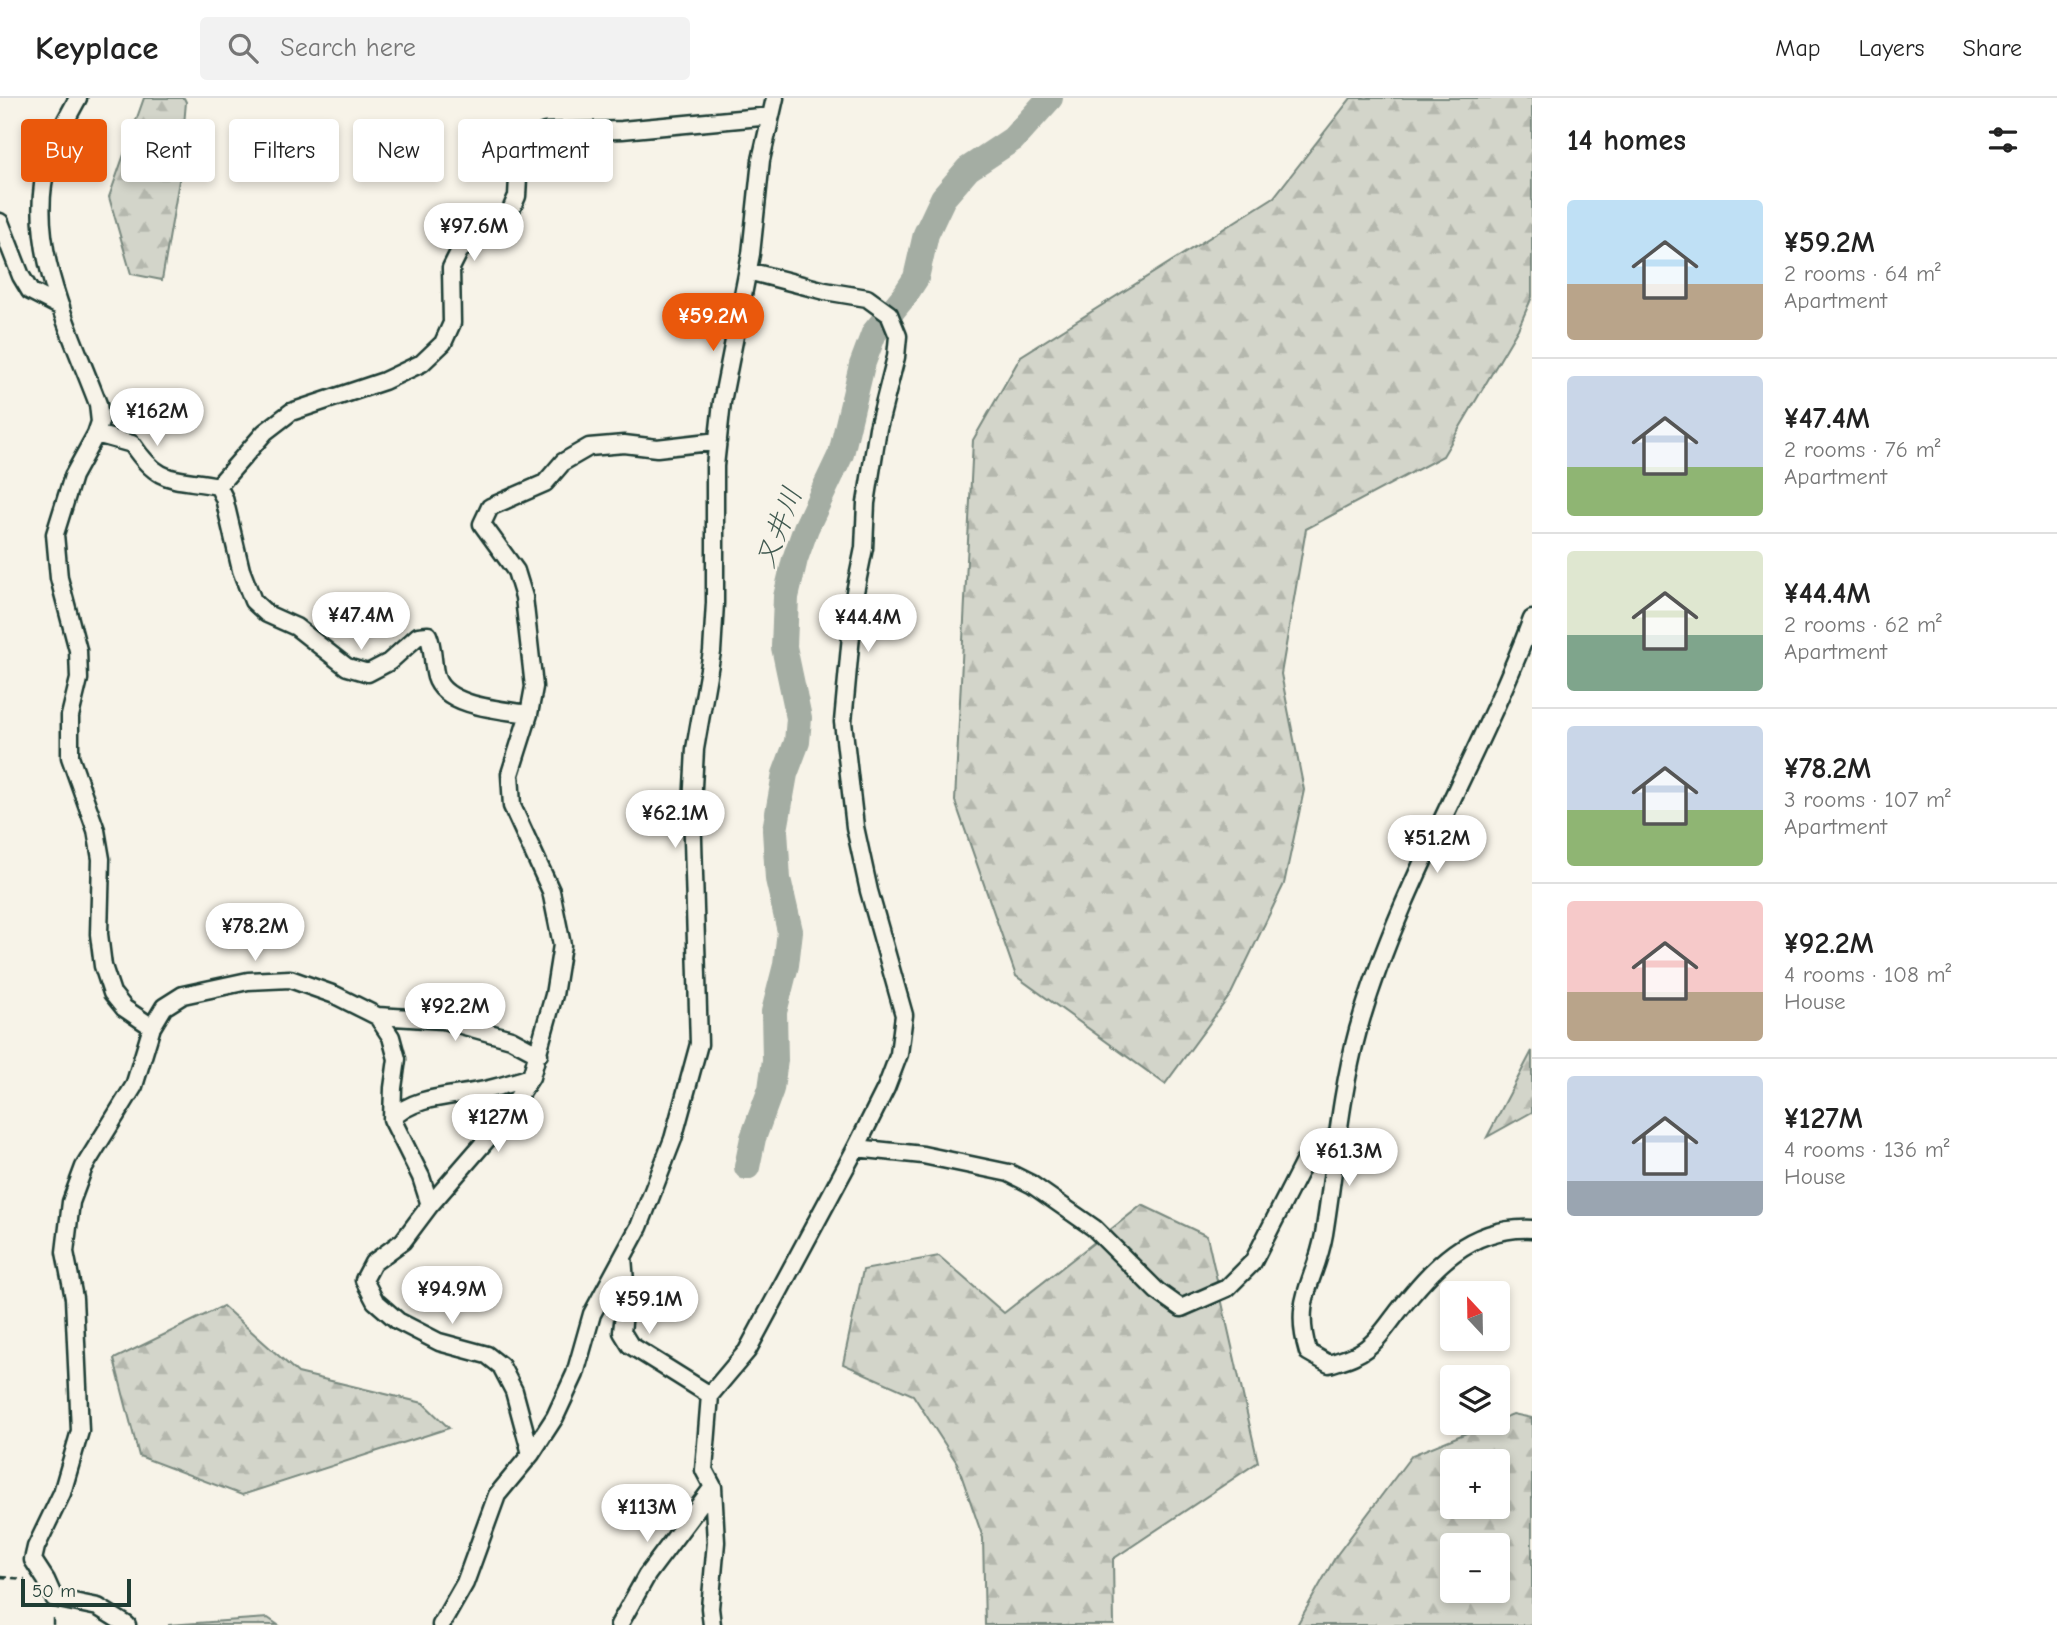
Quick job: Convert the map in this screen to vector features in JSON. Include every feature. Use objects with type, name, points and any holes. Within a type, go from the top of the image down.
[{"type":"street","points":[[78,98],[49,160],[43,189],[44,232],[52,282],[98,404],[100,422],[73,477],[55,534],[60,578],[78,650],[79,679],[70,716],[70,757],[96,830],[101,859],[99,934],[103,966],[112,993],[124,1008],[152,1027]]},
{"type":"street","points":[[441,1625],[465,1583],[497,1495],[531,1454],[555,1417],[575,1374],[592,1314],[639,1227],[673,1139],[699,1044],[692,806],[695,750],[713,640],[715,466],[722,402],[748,271],[761,160],[775,98]]},
{"type":"street","points":[[218,485],[265,432],[291,412],[384,381],[422,363],[443,343],[452,323],[451,268],[460,250],[494,229],[511,210],[517,196],[519,160],[524,145],[545,132],[622,130],[771,116]]},
{"type":"street","points":[[0,222],[21,276],[30,291],[61,307]]},
{"type":"street","points":[[712,1625],[710,1608],[716,1542],[713,1487],[704,1471],[710,1395],[747,1351],[856,1148],[886,1088],[899,1054],[904,1015],[869,891],[843,723],[855,592],[864,548],[866,503],[878,428],[896,358],[898,336],[889,314],[867,298],[825,291],[748,271]]},
{"type":"street","points":[[96,434],[132,444],[146,465],[165,478],[218,485]]},
{"type":"street","points":[[531,1454],[514,1391],[501,1366],[487,1355],[439,1342],[398,1321],[375,1301],[364,1280],[373,1263],[403,1241],[430,1205],[502,1122],[531,1077],[554,995],[562,945],[551,891],[512,806],[510,774],[529,714],[534,687],[524,597],[516,571],[482,524],[490,507],[545,483],[563,462],[589,447],[624,444],[657,448],[718,441]]},
{"type":"street","points":[[218,485],[224,498],[241,570],[254,601],[267,614],[296,627],[347,667],[368,673],[389,662],[418,636],[428,635],[433,646],[436,680],[453,698],[485,707],[529,714]]},
{"type":"street","points":[[1532,619],[1405,903],[1358,1030],[1345,1092],[1323,1238],[1303,1298],[1301,1330],[1307,1352],[1329,1364],[1356,1355],[1377,1339],[1419,1285],[1450,1255],[1483,1235],[1517,1228],[1532,1229]]},
{"type":"street","points":[[127,1625],[97,1607],[54,1598],[33,1560],[36,1547],[62,1493],[80,1431],[74,1298],[65,1252],[71,1202],[84,1167],[134,1086],[152,1027],[164,1007],[183,995],[248,981],[290,979],[335,995],[377,1016],[443,1020],[512,1039],[539,1054]]},
{"type":"street","points":[[377,1016],[391,1037],[397,1059],[392,1119],[421,1177],[430,1205]]},
{"type":"street","points":[[392,1119],[402,1108],[422,1101],[489,1090],[531,1077]]},
{"type":"street","points":[[856,1148],[923,1155],[1009,1173],[1031,1184],[1094,1228],[1157,1291],[1181,1308],[1227,1288],[1253,1262],[1304,1162],[1339,1133]]},
{"type":"street","points":[[623,1257],[626,1295],[622,1332],[626,1339],[630,1345],[710,1395]]},
{"type":"street","points":[[620,1625],[647,1575],[713,1487]]},
{"type":"path","points":[[0,1577],[46,1580]]},
{"type":"green space","points":[[144,98],[184,98],[186,102],[184,119],[137,119]]},
{"type":"green space","points":[[1351,98],[1532,98],[1532,297],[1518,329],[1443,456],[1306,529],[1281,674],[1304,790],[1284,884],[1231,994],[1165,1084],[1016,976],[955,801],[973,440],[1021,356],[1274,197]]},
{"type":"green space","points":[[121,163],[121,182],[179,182],[162,280],[131,274],[109,197]]},
{"type":"green space","points":[[1532,1051],[1532,1112],[1487,1137]]},
{"type":"green space","points":[[1142,1205],[1207,1236],[1258,1462],[1113,1559],[1114,1625],[985,1625],[983,1538],[957,1463],[913,1395],[843,1364],[863,1270],[939,1256],[1004,1313]]},
{"type":"green space","points":[[223,1306],[298,1373],[423,1403],[449,1428],[242,1495],[139,1456],[114,1359]]},
{"type":"green space","points":[[1510,1415],[1532,1418],[1532,1625],[1297,1625],[1336,1556],[1412,1455],[1461,1435],[1510,1435]]},
{"type":"green space","points":[[268,1618],[278,1625],[168,1625]]},
{"type":"waterway","name":"又井川","points":[[747,1167],[753,1138],[771,1089],[775,1060],[774,1012],[786,965],[790,931],[778,879],[775,830],[785,774],[797,742],[799,718],[784,647],[786,597],[795,559],[806,528],[841,454],[862,365],[874,333],[916,278],[926,234],[943,198],[968,169],[1013,139],[1050,98]]}]
